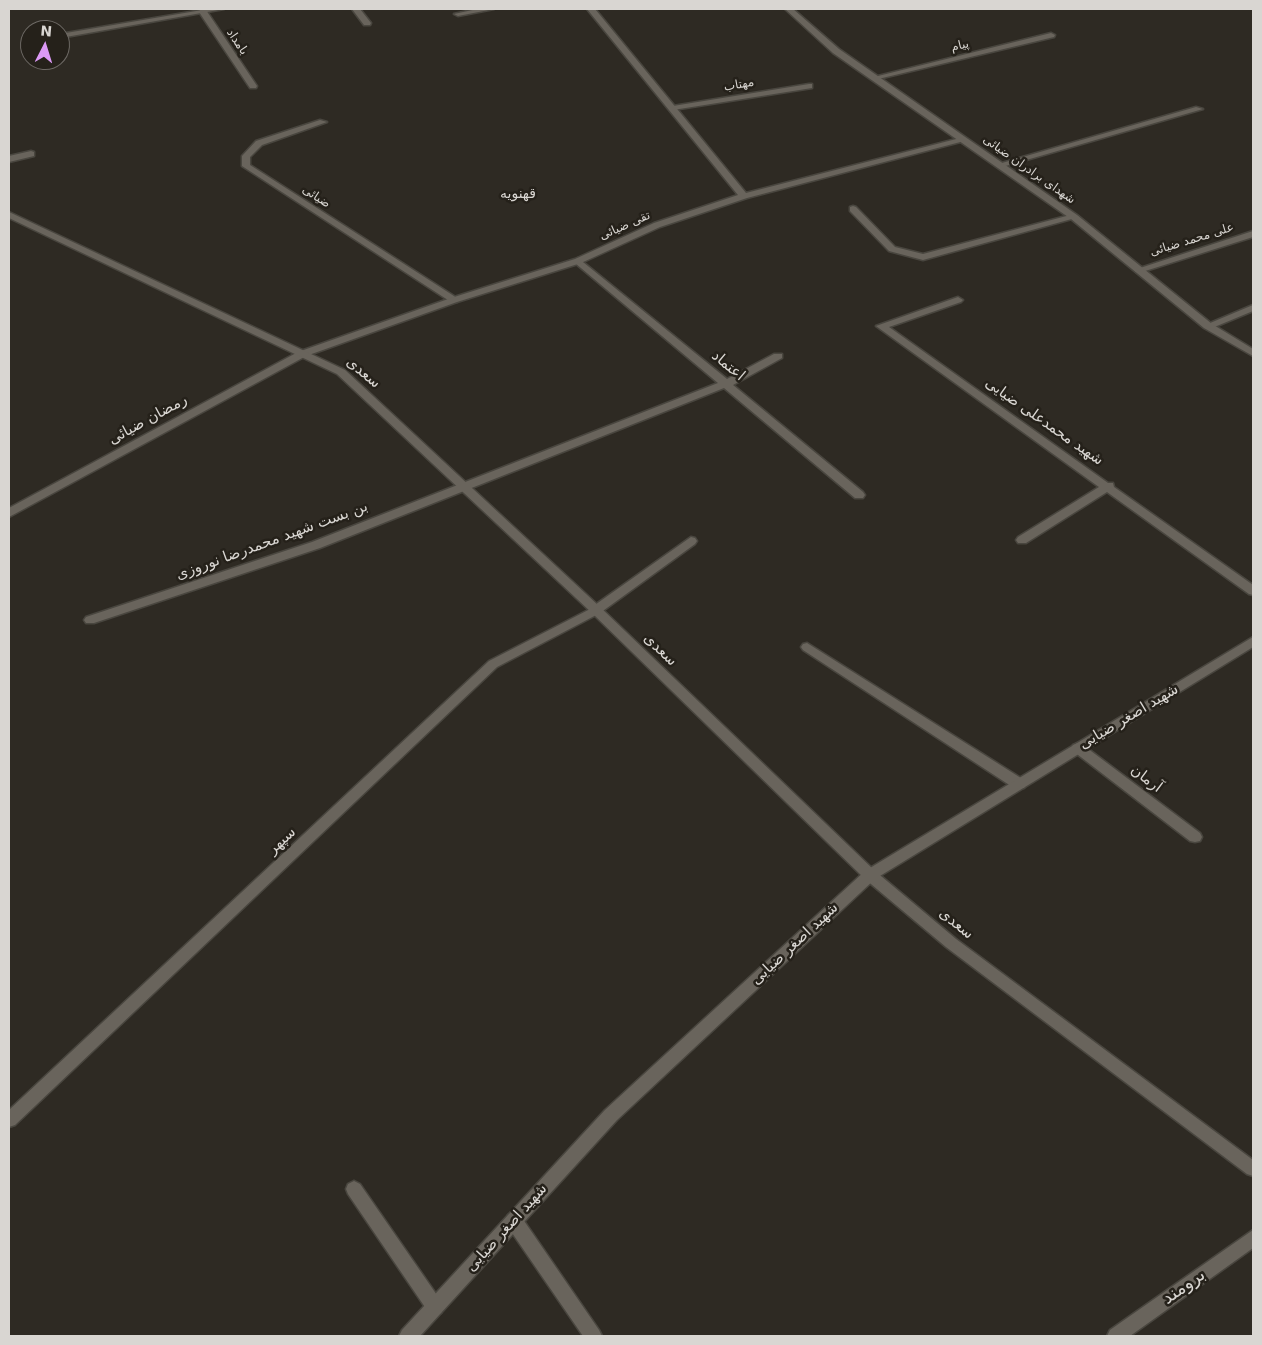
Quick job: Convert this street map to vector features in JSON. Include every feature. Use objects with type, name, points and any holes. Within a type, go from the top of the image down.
[{"type":"street","points":[[70,34],[220,9]]},
{"type":"street","points":[[356,9],[367,23]]},
{"type":"street","points":[[458,14],[490,9]]},
{"type":"street","points":[[592,9],[744,196]]},
{"type":"street","name":"شهدای برادران ضیائی","points":[[789,9],[836,51],[1074,217],[1208,326],[1253,353]]},
{"type":"street","name":"بامداد","points":[[203,12],[253,86]]},
{"type":"street","name":"پیام","points":[[874,78],[1051,35]]},
{"type":"street","name":"مهتاب","points":[[673,108],[809,86]]},
{"type":"street","points":[[999,165],[1199,109]]},
{"type":"street","name":"ضیائی","points":[[323,122],[259,144],[246,156],[246,166],[454,300]]},
{"type":"street","name":"تقی ضیائی","points":[[302,354],[454,300],[578,261],[657,225],[744,196],[964,140]]},
{"type":"street","points":[[9,159],[31,154]]},
{"type":"street","points":[[853,209],[892,249],[922,257],[1074,217]]},
{"type":"street","name":"سعدی","points":[[9,215],[341,372],[596,610],[870,875],[952,943],[1253,1169]]},
{"type":"street","name":"علی محمد ضیائی","points":[[1139,270],[1253,234]]},
{"type":"street","name":"اعتماد","points":[[578,261],[860,495]]},
{"type":"street","name":"شهید محمدعلی ضیایی","points":[[958,300],[881,326],[1109,486],[1253,591]]},
{"type":"street","points":[[1208,326],[1253,308]]},
{"type":"street","name":"رمضان ضیائی","points":[[9,513],[302,354]]},
{"type":"street","name":"بن بست شهید محمدرضا نوروزی","points":[[90,620],[316,545],[462,486],[726,384],[778,356]]},
{"type":"street","points":[[1022,540],[1109,486]]},
{"type":"street","name":"سپهر","points":[[9,1120],[493,664],[596,610],[691,541]]},
{"type":"street","name":"شهید اصغر ضیایی","points":[[408,1336],[611,1114],[870,875],[1253,641]]},
{"type":"street","points":[[807,647],[1019,784]]},
{"type":"street","name":"آرمان","points":[[1078,748],[1195,837]]},
{"type":"street","points":[[354,1188],[435,1307]]},
{"type":"street","points":[[514,1221],[593,1336]]},
{"type":"street","name":"برومند","points":[[1116,1336],[1253,1238]]},
{"type":"district","name":"قهنویه","points":[[518,194]]}]
